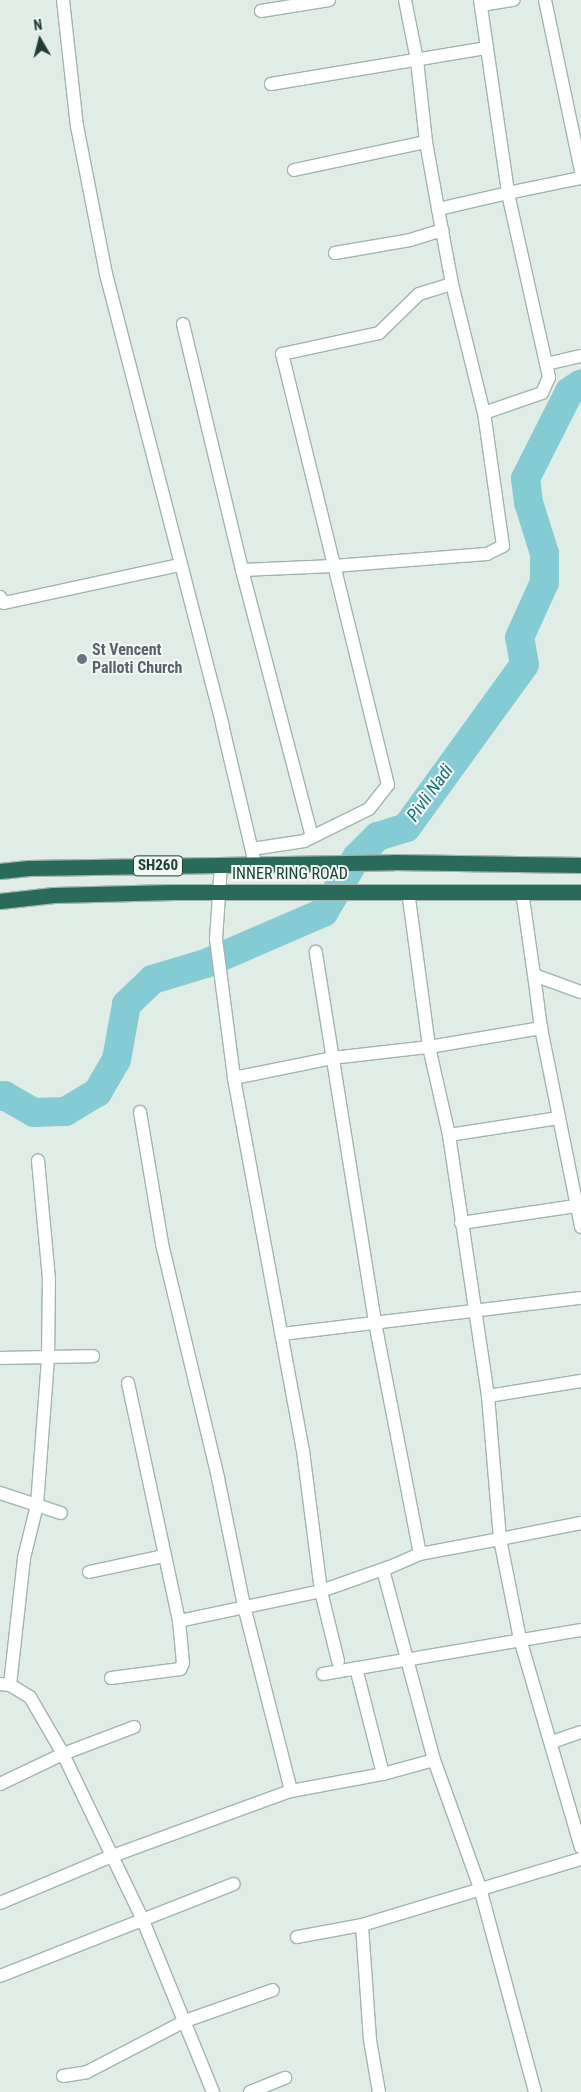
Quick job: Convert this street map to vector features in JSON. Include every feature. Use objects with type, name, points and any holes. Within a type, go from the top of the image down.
[{"type":"highway","name":"INNER RING ROAD","points":[[0,871],[30,868],[221,864],[253,856],[317,863],[394,862],[581,865]]},
{"type":"highway","name":"INNER RING ROAD","points":[[0,901],[54,894],[373,891],[581,892]]},
{"type":"street","points":[[62,0],[77,126],[106,274],[222,724],[253,856],[304,841],[370,810],[388,785],[282,354],[379,332],[420,294],[452,284]]},
{"type":"street","points":[[261,11],[330,0]]},
{"type":"street","points":[[242,570],[334,566],[487,554],[502,546],[484,412],[452,284],[426,142],[417,60],[405,0]]},
{"type":"street","points":[[484,412],[542,393],[549,377],[508,193],[480,3],[514,0]]},
{"type":"street","points":[[545,0],[581,171]]},
{"type":"street","points":[[270,84],[487,48]]},
{"type":"street","points":[[294,170],[426,142]]},
{"type":"street","points":[[438,209],[581,178]]},
{"type":"street","points":[[335,253],[410,240],[442,230]]},
{"type":"street","points":[[183,324],[242,570],[312,837]]},
{"type":"street","points":[[546,364],[581,356]]},
{"type":"street","points":[[0,597],[4,603],[180,565]]},
{"type":"street","points":[[221,864],[216,939],[234,1078],[303,1451],[321,1591],[338,1661]]},
{"type":"street","points":[[408,891],[429,1047],[449,1135],[488,1396],[500,1540],[520,1639],[578,1830],[581,1847]]},
{"type":"street","points":[[522,891],[541,1028],[581,1227]]},
{"type":"street","points":[[316,952],[374,1322],[420,1554]]},
{"type":"street","points":[[534,975],[581,992]]},
{"type":"street","points":[[234,1078],[332,1058],[429,1047],[541,1028]]},
{"type":"street","points":[[140,1112],[162,1244],[218,1478],[244,1606],[290,1791]]},
{"type":"street","points":[[449,1135],[558,1118]]},
{"type":"street","points":[[38,1161],[49,1279],[48,1358],[37,1504],[24,1558],[5,1685],[30,1698],[63,1754],[142,1918],[213,2092]]},
{"type":"street","points":[[461,1223],[576,1206]]},
{"type":"street","points":[[282,1334],[581,1298]]},
{"type":"street","points":[[0,1358],[93,1356]]},
{"type":"street","points":[[488,1396],[581,1381]]},
{"type":"street","points":[[111,1678],[180,1669],[184,1663],[179,1621],[128,1383]]},
{"type":"street","points":[[0,1493],[61,1513]]},
{"type":"street","points":[[179,1621],[321,1591],[420,1554],[581,1524]]},
{"type":"street","points":[[89,1572],[164,1556]]},
{"type":"street","points":[[389,1567],[383,1570],[434,1760],[480,1888],[535,2092]]},
{"type":"street","points":[[323,1674],[581,1630]]},
{"type":"street","points":[[356,1668],[382,1774]]},
{"type":"street","points":[[0,1784],[63,1754],[134,1727]]},
{"type":"street","points":[[552,1742],[581,1732]]},
{"type":"street","points":[[0,1903],[112,1856],[290,1791],[382,1774],[434,1760]]},
{"type":"street","points":[[297,1938],[362,1925],[581,1859]]},
{"type":"street","points":[[0,1976],[142,1918],[233,1884]]},
{"type":"street","points":[[362,1925],[370,2040],[379,2092]]},
{"type":"street","points":[[63,2076],[86,2072],[185,2021],[273,1990]]},
{"type":"street","points":[[250,2092],[285,2078]]},
{"type":"waterway","name":"Pivli Nadi","points":[[0,1096],[4,1095],[33,1112],[65,1111],[97,1092],[116,1059],[126,1004],[152,979],[205,963],[323,912],[356,857],[377,836],[406,827],[524,664],[519,637],[544,582],[544,553],[528,502],[525,478],[569,391],[581,383]]},
{"type":"place","name":"St Vencent Palloti Church","points":[[82,659]]}]
